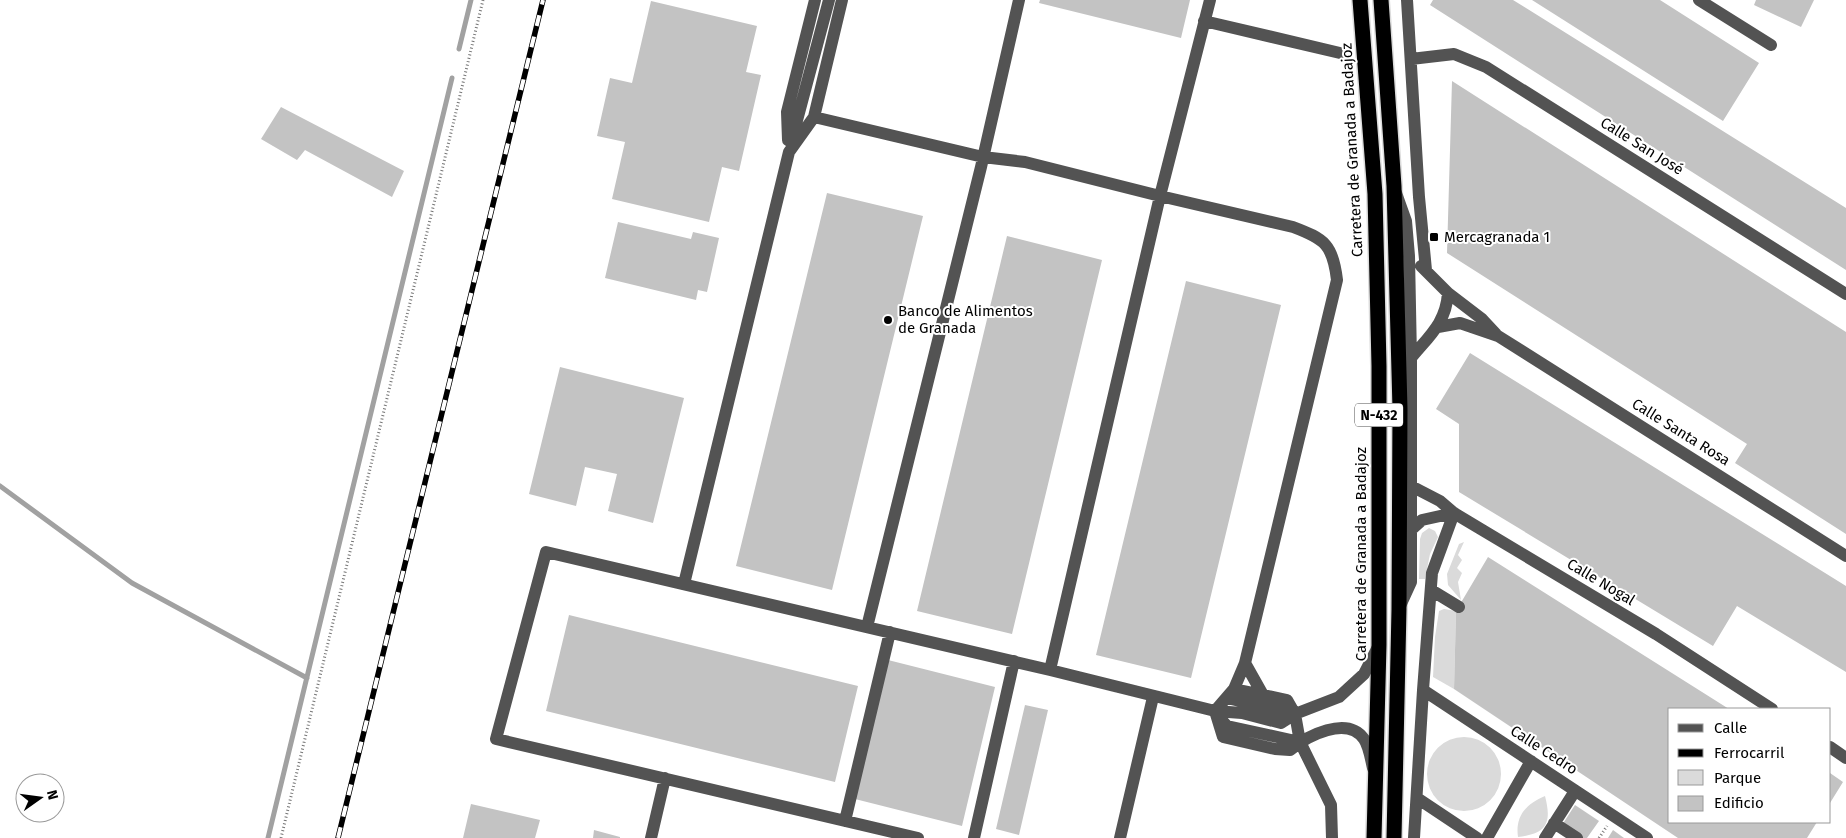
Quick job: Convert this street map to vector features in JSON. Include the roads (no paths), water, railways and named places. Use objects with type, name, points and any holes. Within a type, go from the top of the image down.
[{"type":"highway","name":"Carretera de Granada a Badajoz","points":[[1360,0],[1375,194],[1380,366],[1379,645],[1374,838]]},
{"type":"highway","name":"N-432","points":[[1381,0],[1394,186],[1400,409],[1399,609],[1394,838]]},
{"type":"street","points":[[789,152],[788,112],[815,0]]},
{"type":"street","points":[[684,584],[789,152],[829,0]]},
{"type":"street","points":[[789,152],[814,117],[842,0]]},
{"type":"street","points":[[867,627],[1020,0]]},
{"type":"street","points":[[1050,670],[1160,196],[1210,0]]},
{"type":"street","points":[[1407,0],[1418,197],[1426,270]]},
{"type":"street","points":[[1699,0],[1772,45]]},
{"type":"street","points":[[1204,21],[1340,53]]},
{"type":"street","name":"Calle San José","points":[[1411,59],[1454,54],[1486,67],[1846,294]]},
{"type":"street","points":[[814,117],[983,157],[1026,162],[1293,227],[1312,234],[1325,244],[1334,259],[1337,280],[1245,663],[1230,693],[1215,711]]},
{"type":"street","points":[[1394,186],[1406,221],[1411,358],[1411,582],[1399,609]]},
{"type":"street","name":"Calle Santa Rosa","points":[[1408,256],[1426,270],[1448,293],[1482,319],[1498,336],[1846,556]]},
{"type":"street","points":[[1411,358],[1438,327],[1447,308],[1448,293]]},
{"type":"street","name":"Calle Santa Rosa","points":[[1438,327],[1460,324],[1498,336]]},
{"type":"street","name":"Calle Nogal","points":[[1412,486],[1440,501],[1454,513],[1656,634],[1770,708]]},
{"type":"street","points":[[1412,529],[1422,520],[1454,513]]},
{"type":"street","points":[[1414,838],[1432,573],[1454,513]]},
{"type":"street","points":[[918,838],[496,739],[546,552],[1014,661],[1153,697],[1215,711],[1242,713],[1281,723],[1295,714],[1339,697],[1364,674],[1379,645]]},
{"type":"street","points":[[1431,590],[1458,607]]},
{"type":"street","points":[[844,821],[890,632]]},
{"type":"street","points":[[974,838],[1014,661]]},
{"type":"street","points":[[1245,663],[1263,695]]},
{"type":"street","name":"Calle Cedro","points":[[1423,690],[1647,838]]},
{"type":"street","points":[[1230,693],[1295,714]]},
{"type":"street","points":[[1230,693],[1263,695],[1287,700],[1295,714],[1300,742],[1331,806],[1332,838]]},
{"type":"street","points":[[1120,838],[1153,697]]},
{"type":"street","points":[[1215,711],[1227,726],[1300,742],[1334,727],[1353,729],[1364,739],[1376,775]]},
{"type":"street","points":[[1831,748],[1846,758]]},
{"type":"street","points":[[1487,838],[1531,761]]},
{"type":"street","points":[[651,838],[665,778]]},
{"type":"street","points":[[1575,790],[1550,833],[1577,838]]},
{"type":"street","points":[[1417,798],[1477,838]]},
{"type":"waterway","points":[[459,49],[471,0]]},
{"type":"waterway","points":[[268,838],[452,78]]},
{"type":"waterway","points":[[0,486],[132,583],[307,678]]},
{"type":"railway","points":[[338,838],[543,0]]},
{"type":"place","name":"Mercagranada 1","points":[[1434,237]]},
{"type":"place","name":"Banco de Alimentos de Granada","points":[[888,320]]}]
